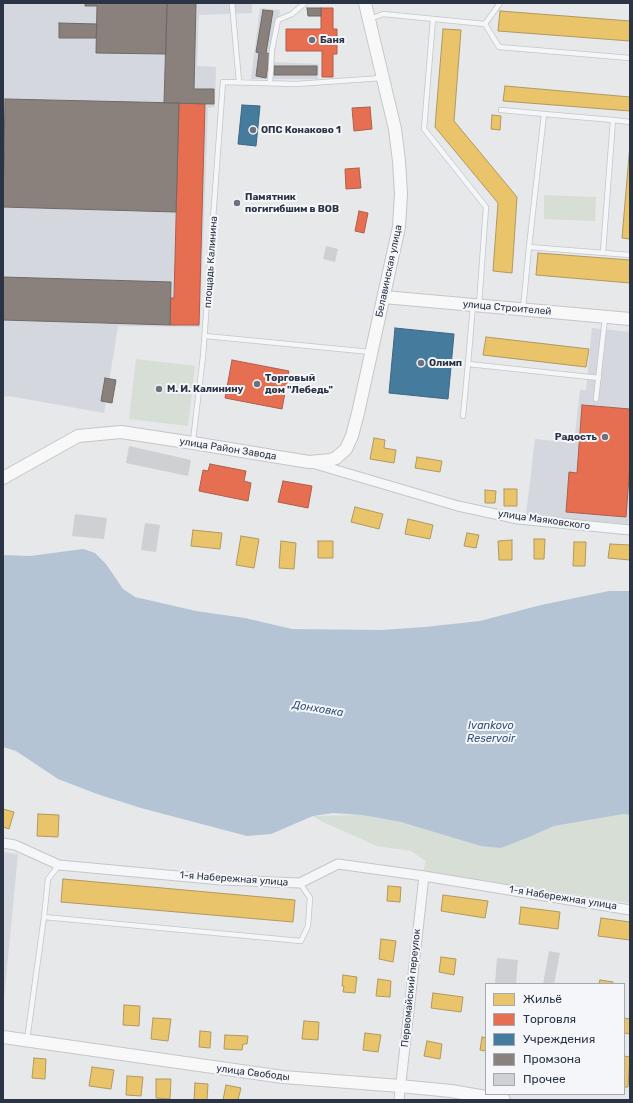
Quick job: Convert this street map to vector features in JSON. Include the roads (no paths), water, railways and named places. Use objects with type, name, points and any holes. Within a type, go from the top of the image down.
[{"type":"main road","name":"Белавинская улица","points":[[309,462],[323,462],[336,458],[346,449],[349,442],[358,413],[399,227],[399,161],[395,128],[365,3]]},
{"type":"main road","name":"улица Строителей","points":[[384,297],[630,319]]},
{"type":"main road","name":"улица Район Завода","points":[[3,478],[78,436],[121,432],[309,462]]},
{"type":"main road","name":"улица Свободы","points":[[3,1037],[283,1077],[451,1091],[504,1100]]},
{"type":"street","name":"улица Район Завода","points":[[309,462],[458,506]]},
{"type":"street","name":"улица Маяковского","points":[[458,506],[518,519],[630,530]]},
{"type":"street","name":"1-я Набережная улица","points":[[3,843],[15,845],[59,865],[221,880],[300,884],[338,864],[424,876],[630,910]]},
{"type":"street","name":"Первомайский переулок","points":[[399,1100],[424,876]]},
{"type":"lane","points":[[232,3],[239,82],[296,84],[382,78]]},
{"type":"lane","points":[[270,83],[272,50],[278,20],[292,14],[305,3]]},
{"type":"lane","points":[[486,24],[500,3]]},
{"type":"lane","points":[[369,20],[383,14],[486,24]]},
{"type":"lane","points":[[433,19],[424,129],[486,207],[463,416]]},
{"type":"lane","points":[[486,24],[499,47],[630,58]]},
{"type":"lane","name":"площадь Калинина","points":[[193,443],[205,336],[224,82],[239,82]]},
{"type":"lane","points":[[501,110],[630,122]]},
{"type":"lane","points":[[523,309],[544,114]]},
{"type":"lane","points":[[603,252],[613,120]]},
{"type":"lane","points":[[529,247],[630,254]]},
{"type":"lane","points":[[596,399],[606,317]]},
{"type":"lane","points":[[205,336],[371,352]]},
{"type":"lane","points":[[468,364],[598,378]]},
{"type":"lane","points":[[27,1040],[48,879],[59,865]]},
{"type":"lane","points":[[44,917],[301,940],[308,926],[310,898],[300,884]]},
{"type":"water","name":"Ivankovo Reservoir","points":[[83,549],[95,553],[106,564],[123,589],[135,597],[196,611],[245,618],[292,629],[381,630],[480,621],[541,605],[609,591],[630,591],[630,815],[624,814],[554,826],[501,848],[481,846],[401,822],[362,815],[333,813],[313,816],[271,834],[247,836],[141,808],[97,794],[58,779],[16,751],[3,747],[3,555],[30,556]]},
{"type":"place","name":"Баня","points":[[312,40]]},
{"type":"place","name":"ОПС Конаково 1","points":[[253,130]]},
{"type":"place","name":"Памятник погигибшим в ВОВ","points":[[237,203]]},
{"type":"place","name":"Олимп","points":[[421,363]]},
{"type":"place","name":"Торговый дом \"Лебедь\"","points":[[257,384]]},
{"type":"place","name":"М. И. Калинину","points":[[159,389]]},
{"type":"place","name":"Радость","points":[[605,437]]},
{"type":"water label","name":"Донховка","points":[[318,709]]}]
